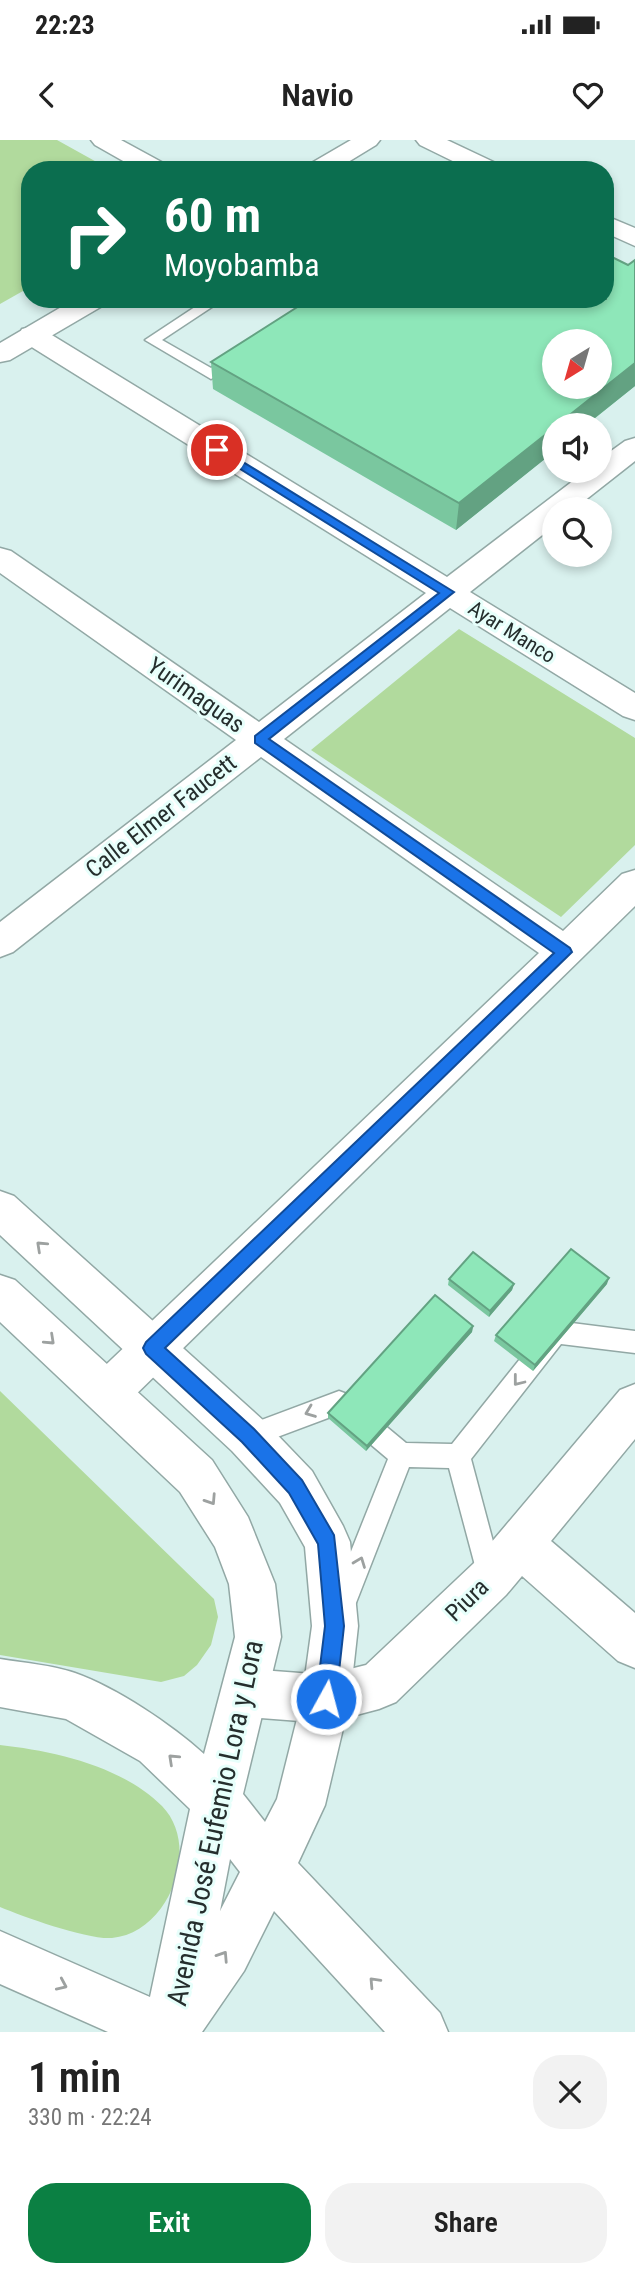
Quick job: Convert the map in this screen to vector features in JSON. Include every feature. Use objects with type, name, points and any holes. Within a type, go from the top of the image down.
[{"type":"street","points":[[103,140],[142,161]]},
{"type":"street","points":[[332,161],[368,140]]},
{"type":"street","points":[[429,140],[472,161]]},
{"type":"street","points":[[614,228],[635,238]]},
{"type":"street","points":[[0,354],[78,308]]},
{"type":"street","name":"Ayar Manco","points":[[32,335],[635,708]]},
{"type":"street","name":"Calle Elmer Faucett","points":[[0,942],[447,592],[630,457]]},
{"type":"street","name":"Yurimaguas","points":[[4,567],[260,739],[565,952]]},
{"type":"street","points":[[107,1393],[635,884]]},
{"type":"street","name":"Avenida José Eufemio Lora y Lora","points":[[0,1209],[248,1436],[296,1487],[327,1542],[335,1626],[326,1699],[300,1805],[226,1953],[170,2032],[216,1800],[246,1693],[258,1637],[253,1584],[232,1532],[196,1476],[0,1294]]},
{"type":"street","name":"Piura","points":[[246,1693],[326,1699],[379,1685],[490,1579],[635,1405]]},
{"type":"street","points":[[519,1543],[635,1644]]},
{"type":"street","points":[[0,1683],[73,1696],[157,1744],[216,1800],[269,1868],[421,2032]]},
{"type":"street","points":[[0,1958],[169,2032]]},
{"type":"lane","points":[[203,308],[152,340],[211,374],[246,352]]},
{"type":"lane","points":[[458,1457],[556,1332],[635,1342]]},
{"type":"lane","points":[[248,1436],[339,1402],[401,1455],[458,1457]]},
{"type":"lane","points":[[335,1626],[401,1455]]},
{"type":"lane","points":[[458,1457],[490,1579]]},
{"type":"green space","points":[[0,140],[57,140],[95,161],[21,161],[21,292],[0,304]]},
{"type":"green space","points":[[459,629],[635,738],[635,845],[561,917],[311,750]]},
{"type":"green space","points":[[0,1391],[214,1599],[218,1617],[211,1645],[197,1665],[184,1676],[161,1682],[0,1655]]},
{"type":"green space","points":[[0,1745],[42,1751],[86,1763],[127,1780],[162,1806],[174,1823],[179,1843],[179,1864],[173,1886],[163,1905],[149,1921],[132,1933],[101,1938],[56,1927],[0,1907]]},
{"type":"building","points":[[614,258],[628,265],[635,260],[635,363],[612,381],[612,329],[542,329],[542,399],[590,399],[572,413],[542,413],[542,437],[459,503],[211,362],[296,308],[614,308]]},
{"type":"building","points":[[571,1249],[609,1278],[535,1365],[496,1335]]},
{"type":"building","points":[[473,1252],[514,1284],[490,1311],[449,1279]]},
{"type":"building","points":[[435,1295],[473,1326],[367,1446],[328,1413]]},
{"type":"route","points":[[217,450],[447,592],[260,739],[565,952],[152,1348],[248,1436],[296,1487],[327,1542],[335,1626],[326,1699]]}]
